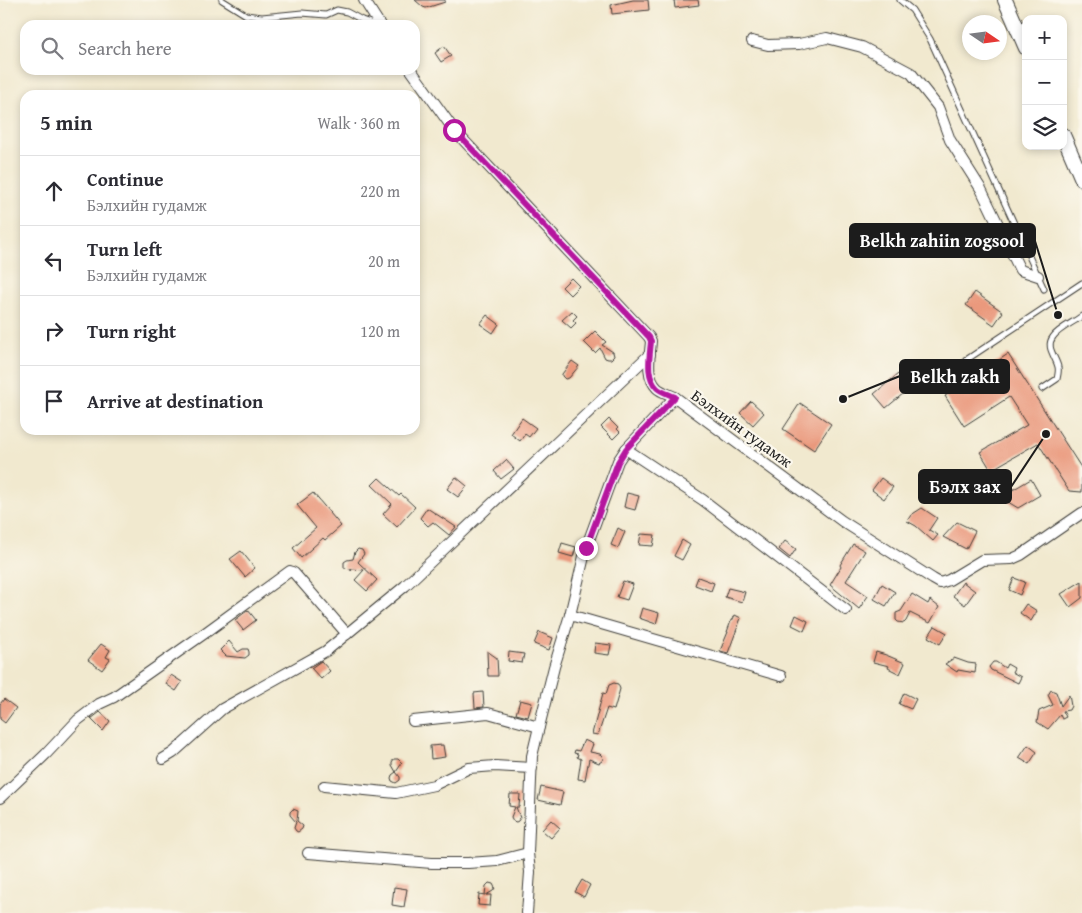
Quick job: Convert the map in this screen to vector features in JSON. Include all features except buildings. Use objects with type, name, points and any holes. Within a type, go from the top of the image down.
[{"type":"main road","points":[[1005,0],[1022,39]]},
{"type":"main road","points":[[1067,144],[1082,179]]},
{"type":"street","points":[[364,0],[377,20]]},
{"type":"street","points":[[752,41],[768,45],[799,44],[827,38],[862,47],[911,73],[938,107],[950,140],[981,189],[1020,270],[1038,276]]},
{"type":"street","name":"Бэлхийн гудамж","points":[[415,75],[454,130],[649,337],[651,341],[649,371],[657,388],[675,397],[842,520],[918,570],[940,583],[949,580],[982,560],[1012,559],[1021,555],[1082,513]]},
{"type":"street","points":[[163,759],[172,754],[222,709],[326,651],[405,586],[650,354]]},
{"type":"street","points":[[527,913],[530,872],[528,853],[532,756],[586,548],[618,462],[626,449],[675,397]]},
{"type":"street","points":[[626,449],[703,500],[846,610]]},
{"type":"street","points":[[0,798],[78,720],[205,633],[290,570],[347,634]]},
{"type":"street","points":[[570,615],[780,676]]},
{"type":"street","points":[[413,721],[488,713],[538,727]]},
{"type":"street","points":[[324,786],[396,793],[434,785],[469,768],[495,766],[532,768]]},
{"type":"street","points":[[308,853],[432,863],[468,863],[497,861],[528,853]]},
{"type":"lane","points":[[222,0],[246,16],[262,17],[302,13],[326,15],[337,10],[347,12],[362,20]]},
{"type":"lane","points":[[900,0],[912,10],[930,39],[1044,290]]},
{"type":"lane","points":[[966,360],[1082,283]]},
{"type":"lane","points":[[1042,389],[1057,378],[1059,372],[1058,365],[1050,350],[1050,341],[1054,335],[1082,316]]},
{"type":"place","name":"Belkh zahiin zogsool","points":[[1058,315]]},
{"type":"place","name":"Belkh zakh","points":[[843,399]]},
{"type":"place","name":"Бэлх зах","points":[[1046,434]]},
{"type":"route","points":[[454,130],[649,337],[651,341],[649,371],[652,380],[657,388],[675,397],[626,449],[618,462],[586,548]]}]
